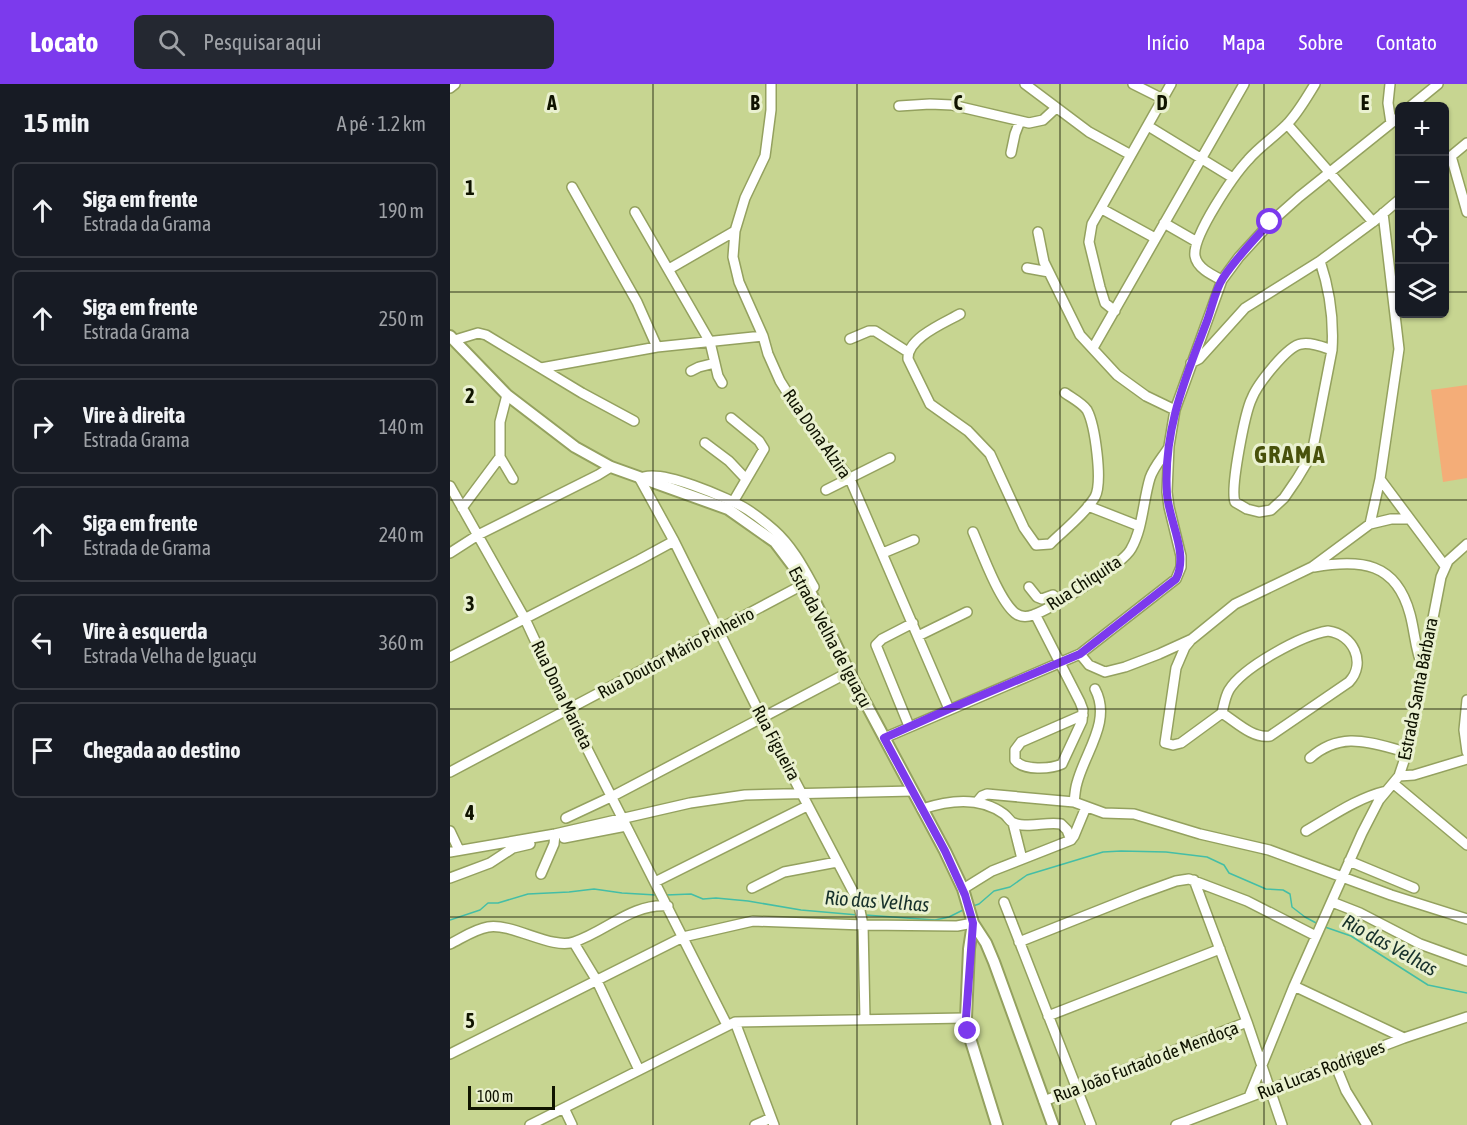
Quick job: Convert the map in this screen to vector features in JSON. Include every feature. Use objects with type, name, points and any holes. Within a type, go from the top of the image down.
[{"type":"main road","name":"Estrada Velha de Iguaçu","points":[[452,338],[507,395],[575,447],[611,467],[640,479],[728,509],[775,542],[810,585],[849,672],[965,894],[972,920],[994,962],[1053,1125]]},
{"type":"main road","name":"Estrada Velha de Iguaçu","points":[[972,920],[966,1018],[994,1124]]},
{"type":"main road","points":[[969,949],[976,942],[986,944]]},
{"type":"street","points":[[450,88],[455,84]]},
{"type":"street","name":"Rua Dona Alzira","points":[[771,84],[771,110],[765,156],[745,198],[735,231],[733,257],[739,282],[783,386],[802,416],[850,479],[949,709]]},
{"type":"street","points":[[1132,84],[1163,99]]},
{"type":"street","points":[[1115,312],[1105,303],[1089,242],[1089,234],[1092,224],[1171,84]]},
{"type":"street","points":[[1093,348],[1244,84]]},
{"type":"street","points":[[1221,280],[1199,265],[1195,257],[1197,242],[1233,178],[1261,147],[1287,124],[1299,110],[1315,84]]},
{"type":"street","points":[[1390,84],[1388,103],[1391,123]]},
{"type":"street","points":[[1416,102],[1438,84]]},
{"type":"street","points":[[1029,85],[1089,132],[1131,155]]},
{"type":"street","points":[[899,106],[952,105],[1037,123],[1056,108]]},
{"type":"street","points":[[884,738],[1080,654],[1169,586],[1179,574],[1181,556],[1167,492],[1169,446],[1175,410],[1221,280],[1270,222],[1395,120]]},
{"type":"street","points":[[1011,153],[1020,121]]},
{"type":"street","points":[[1287,124],[1373,222]]},
{"type":"street","points":[[1148,126],[1233,178]]},
{"type":"street","points":[[1449,158],[1467,143]]},
{"type":"street","points":[[1449,162],[1467,212]]},
{"type":"street","points":[[572,187],[637,302],[657,347]]},
{"type":"street","points":[[1191,363],[1198,359],[1225,327],[1245,308],[1320,261],[1395,203]]},
{"type":"street","points":[[1101,209],[1155,238]]},
{"type":"street","points":[[635,212],[710,342],[722,383]]},
{"type":"street","points":[[1370,524],[1380,479],[1399,349],[1383,213]]},
{"type":"street","points":[[1164,223],[1197,242]]},
{"type":"street","points":[[669,269],[735,231]]},
{"type":"street","points":[[1038,232],[1041,255],[1076,328],[1117,375],[1146,396],[1175,410]]},
{"type":"street","points":[[1320,261],[1332,305],[1332,350],[1318,424],[1306,464],[1277,506],[1259,513],[1235,502],[1233,491],[1251,399],[1283,356],[1294,347],[1305,344],[1332,350]]},
{"type":"street","points":[[1027,268],[1049,272]]},
{"type":"street","points":[[960,314],[912,344],[908,352],[912,370],[930,404],[968,431],[990,454],[1012,506],[1033,543],[1038,545],[1050,544],[1096,496],[1098,483],[1093,432],[1088,411],[1065,393]]},
{"type":"street","points":[[850,339],[869,331],[875,331],[908,352]]},
{"type":"street","points":[[452,338],[482,334],[634,421]]},
{"type":"street","points":[[541,368],[657,347],[763,336]]},
{"type":"street","points":[[691,371],[715,363]]},
{"type":"street","points":[[507,395],[500,422],[500,457],[513,479]]},
{"type":"street","points":[[731,418],[764,447],[759,460],[733,502]]},
{"type":"street","points":[[705,443],[729,461],[746,479]]},
{"type":"street","name":"Rua Chiquita","points":[[973,532],[998,588],[1009,605],[1021,616],[1035,614],[1060,601],[1125,557],[1134,542],[1153,469],[1169,446]]},
{"type":"street","points":[[462,508],[500,457]]},
{"type":"street","points":[[826,490],[890,458]]},
{"type":"street","points":[[450,553],[478,535],[598,476],[611,467]]},
{"type":"street","points":[[640,479],[645,475],[654,474],[706,490],[748,510],[776,531],[797,556],[810,585]]},
{"type":"street","name":"Rua Figueira","points":[[640,479],[674,541],[807,806],[854,892],[863,924],[866,1019]]},
{"type":"street","points":[[1380,479],[1445,566],[1465,551]]},
{"type":"street","name":"Rua Dona Marieta","points":[[450,486],[525,619],[568,711],[683,937],[731,1023],[772,1121]]},
{"type":"street","points":[[1088,506],[1138,526]]},
{"type":"street","points":[[1222,713],[1251,732],[1261,736],[1270,735],[1349,682],[1356,671],[1355,650],[1348,639],[1339,633],[1328,631],[1303,638],[1239,679],[1230,690],[1222,713],[1181,743],[1173,745],[1165,743],[1176,668],[1185,647],[1192,639],[1235,604],[1312,567],[1370,524],[1391,519],[1409,519]]},
{"type":"street","points":[[883,553],[914,540]]},
{"type":"street","points":[[450,657],[674,541]]},
{"type":"street","points":[[1312,567],[1358,563],[1371,566],[1384,573],[1398,586],[1405,598],[1418,656],[1423,668]]},
{"type":"street","name":"Estrada Santa Bárbara","points":[[1249,1097],[1294,986],[1349,861],[1373,809],[1396,780],[1407,752],[1439,586],[1445,566]]},
{"type":"street","name":"Rua Doutor Mário Pinheiro","points":[[450,772],[718,630],[810,585]]},
{"type":"street","points":[[1029,587],[1036,597],[1042,599],[1053,595],[1060,601]]},
{"type":"street","points":[[918,636],[967,612]]},
{"type":"street","points":[[1035,614],[1080,702],[1083,715],[1062,764],[1054,767],[1023,766],[1015,760],[1015,750],[1021,742],[1083,715]]},
{"type":"street","points":[[909,726],[876,645],[882,639],[913,623]]},
{"type":"street","points":[[1080,654],[1089,665],[1098,670],[1113,671],[1192,639]]},
{"type":"street","points":[[566,818],[613,796],[849,672]]},
{"type":"street","points":[[1074,802],[1077,784],[1098,730],[1101,716],[1100,698],[1095,689]]},
{"type":"street","points":[[1467,700],[1464,730],[1467,752]]},
{"type":"street","points":[[1310,758],[1321,748],[1349,740],[1407,752]]},
{"type":"street","points":[[1396,780],[1467,759]]},
{"type":"street","points":[[1396,780],[1467,845]]},
{"type":"street","points":[[450,878],[490,863],[518,846],[625,822],[690,804],[745,795],[912,791]]},
{"type":"street","points":[[1306,831],[1345,808],[1374,794],[1386,791]]},
{"type":"street","points":[[977,802],[982,795],[987,794],[1074,802],[1104,813],[1134,814],[1200,834],[1269,850],[1391,895],[1467,919]]},
{"type":"street","points":[[922,809],[954,802],[977,802],[1004,814],[1012,823],[1022,859]]},
{"type":"street","points":[[657,884],[807,806]]},
{"type":"street","points":[[965,894],[992,871],[1071,840],[1086,807]]},
{"type":"street","points":[[1012,823],[1061,824],[1067,830],[1071,840]]},
{"type":"street","points":[[450,831],[455,851],[555,837]]},
{"type":"street","points":[[541,874],[555,837]]},
{"type":"street","points":[[1349,861],[1413,888]]},
{"type":"street","points":[[752,888],[784,872],[837,862]]},
{"type":"street","points":[[1194,880],[1247,1022],[1282,1125]]},
{"type":"street","points":[[1019,942],[1176,881],[1194,880],[1247,901],[1317,934]]},
{"type":"street","points":[[1004,902],[1091,1125]]},
{"type":"street","points":[[1332,902],[1360,913],[1420,944],[1467,961]]},
{"type":"street","points":[[450,944],[489,927],[508,929],[560,943],[574,942],[638,909],[668,904]]},
{"type":"street","points":[[450,1054],[683,937],[753,921],[957,926],[972,920]]},
{"type":"street","points":[[574,942],[597,981],[639,1070]]},
{"type":"street","points":[[1048,1016],[1220,949]]},
{"type":"street","points":[[1294,986],[1404,1038]]},
{"type":"street","name":"Rua Lucas Rodrigues","points":[[1176,1125],[1404,1038],[1467,1017]]},
{"type":"street","points":[[530,1125],[731,1023],[966,1018]]},
{"type":"street","name":"Rua João Furtado de Mendoça","points":[[1044,1101],[1247,1022]]},
{"type":"street","points":[[1335,1064],[1346,1091],[1367,1125]]},
{"type":"street","points":[[564,1108],[572,1125]]},
{"type":"street","points":[[755,1125],[772,1121]]},
{"type":"shaded area","points":[[1467,385],[1467,478],[1443,482],[1431,390]]},
{"type":"waterway","name":"Rio das Velhas","points":[[973,906],[979,904],[994,891],[1010,887],[1027,875],[1103,852],[1166,852],[1207,857],[1224,865],[1229,873],[1266,889],[1283,890],[1290,894],[1292,907],[1318,924]]},
{"type":"waterway","name":"Rio das Velhas","points":[[450,920],[480,910],[488,903],[498,903],[528,894],[594,889],[656,895]]},
{"type":"waterway","name":"Rio das Velhas","points":[[666,895],[691,894],[703,899],[748,901],[801,910],[858,915]]},
{"type":"waterway","name":"Rio das Velhas","points":[[865,915],[935,920],[949,917],[963,910]]},
{"type":"waterway","name":"Rio das Velhas","points":[[1325,927],[1351,936],[1428,985],[1467,993]]},
{"type":"district","name":"GRAMA","points":[[1290,455]]},
{"type":"route","points":[[968,1031],[966,1018],[969,949],[973,923],[965,895],[945,851],[884,738],[1080,654],[1176,579],[1181,567],[1181,556],[1167,492],[1169,446],[1175,410],[1221,280],[1270,222]]}]
